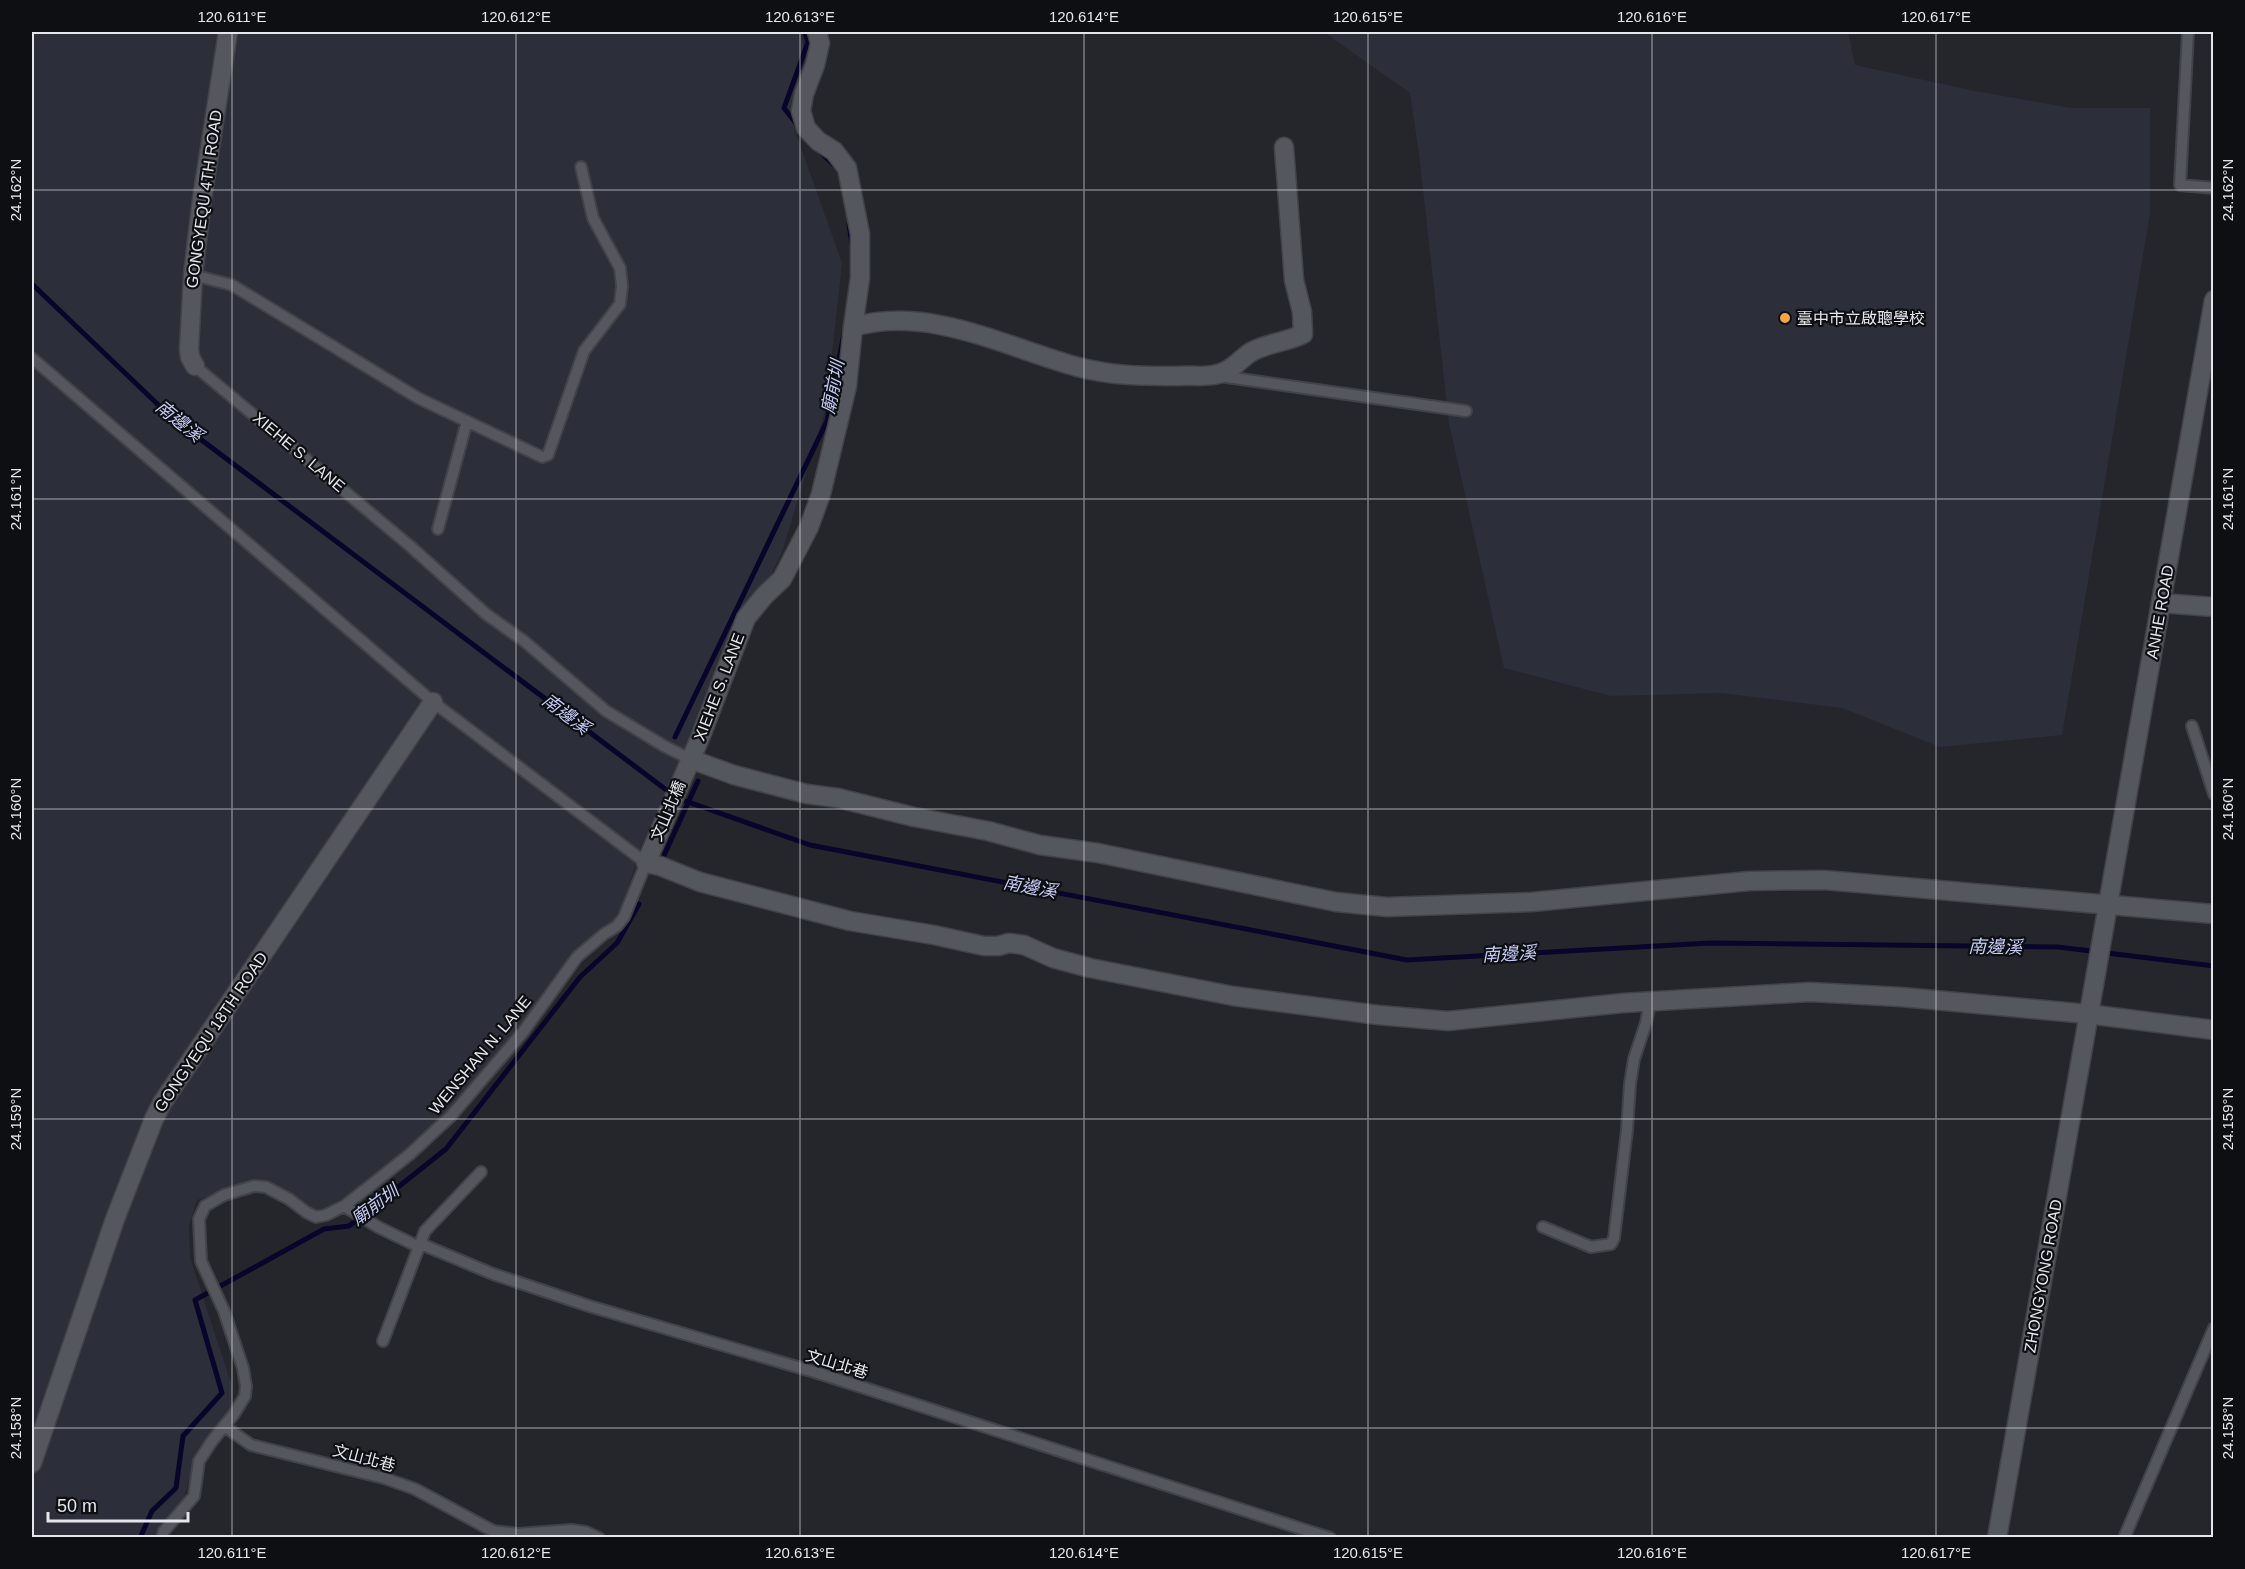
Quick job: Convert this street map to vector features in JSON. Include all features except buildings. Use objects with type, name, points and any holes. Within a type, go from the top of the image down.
[{"type":"street","name":"GONGYEQU 4TH ROAD","points":[[195,366],[189,349],[193,275],[202,198],[228,32]]},
{"type":"street","name":"XIEHE S. LANE","points":[[690,759],[746,618],[782,579],[810,527],[821,494],[845,396],[860,278],[860,234],[847,168],[834,151],[818,141],[806,128],[801,111],[820,44],[817,32]]},
{"type":"street","points":[[853,327],[870,322],[922,321],[961,330],[1077,367],[1120,376],[1215,375],[1237,365],[1251,352],[1303,334],[1302,312],[1294,280],[1284,147]]},
{"type":"street","name":"ANHE ROAD","points":[[2103,923],[2162,603],[2214,300]]},
{"type":"street","points":[[2162,603],[2214,607]]},
{"type":"street","name":"GONGYEQU 18TH ROAD","points":[[32,1463],[115,1218],[162,1103],[434,702]]},
{"type":"street","points":[[690,759],[734,775],[807,794],[838,798],[914,817],[988,831],[1040,845],[1098,853],[1336,902],[1387,907],[1532,902],[1749,881],[1824,880],[2214,914]]},
{"type":"street","name":"文山北橋","points":[[646,862],[690,759]]},
{"type":"street","points":[[646,862],[700,882],[850,921],[984,946],[1010,943],[1024,945],[1053,958],[1090,968],[1233,996],[1378,1016],[1448,1021],[1650,1002],[1810,992],[1901,997],[2088,1014],[2214,1030]]},
{"type":"street","name":"ZHONGYONG ROAD","points":[[1997,1538],[2103,923]]},
{"type":"lane","points":[[2188,32],[2180,185],[2214,188]]},
{"type":"lane","points":[[193,275],[232,285],[418,398],[542,457],[548,455],[584,351],[620,304],[622,286],[620,268],[593,218],[581,167]]},
{"type":"lane","points":[[32,358],[434,702],[646,862]]},
{"type":"lane","name":"XIEHE S. LANE","points":[[195,366],[401,538],[486,614],[524,640],[606,711],[690,759]]},
{"type":"lane","points":[[1215,375],[1466,411]]},
{"type":"lane","points":[[438,530],[467,421]]},
{"type":"lane","points":[[2192,726],[2214,794]]},
{"type":"lane","name":"WENSHAN N. LANE","points":[[162,1538],[164,1531],[194,1496],[199,1461],[245,1396],[243,1368],[224,1311],[201,1261],[199,1219],[205,1206],[224,1195],[254,1186],[266,1187],[274,1191],[316,1217],[344,1206],[410,1154],[451,1116],[524,1032],[578,957],[604,934],[617,926],[624,917],[646,862]]},
{"type":"lane","points":[[1543,1227],[1591,1247],[1611,1244],[1614,1238],[1633,1068],[1650,1002]]},
{"type":"lane","points":[[383,1341],[425,1231],[481,1172]]},
{"type":"lane","name":"文山北巷","points":[[344,1206],[387,1232],[415,1245],[421,1244],[493,1274],[588,1306],[829,1377],[1330,1538]]},
{"type":"lane","points":[[2124,1538],[2214,1328]]},
{"type":"lane","name":"文山北巷","points":[[224,1426],[251,1445],[384,1478],[415,1489],[504,1536],[572,1530],[586,1532],[599,1538]]},
{"type":"shaded area","points":[[32,32],[800,32],[804,47],[793,125],[842,263],[826,408],[782,552],[640,849],[620,916],[574,954],[499,1055],[436,1130],[318,1216],[255,1183],[197,1200],[189,1225],[190,1258],[232,1386],[232,1407],[223,1426],[197,1450],[183,1502],[157,1537],[32,1538]]},
{"type":"shaded area","name":"臺中市立啟聰學校","points":[[1327,32],[1848,32],[1855,65],[1970,90],[2071,108],[2150,108],[2150,214],[2062,735],[1940,747],[1842,708],[1721,693],[1611,696],[1504,668],[1449,423],[1419,153],[1410,93],[1328,35]]},
{"type":"waterway","name":"廟前圳","points":[[798,126],[784,108],[808,42],[805,32]]},
{"type":"waterway","name":"廟前圳","points":[[817,149],[836,167]]},
{"type":"waterway","name":"廟前圳","points":[[849,224],[852,245]]},
{"type":"waterway","name":"南邊溪","points":[[32,284],[171,417],[677,798],[810,845],[1407,960],[1710,943],[2058,947],[2214,966]]},
{"type":"waterway","name":"廟前圳","points":[[675,737],[827,421],[844,334]]},
{"type":"waterway","name":"廟前圳","points":[[661,862],[698,781]]},
{"type":"waterway","name":"廟前圳","points":[[140,1538],[152,1511],[176,1488],[183,1436],[222,1393],[195,1300],[324,1229],[349,1226],[446,1149],[580,977],[617,943],[639,904]]},
{"type":"place","name":"臺中市立啟聰學校","points":[[1785,318]]}]
